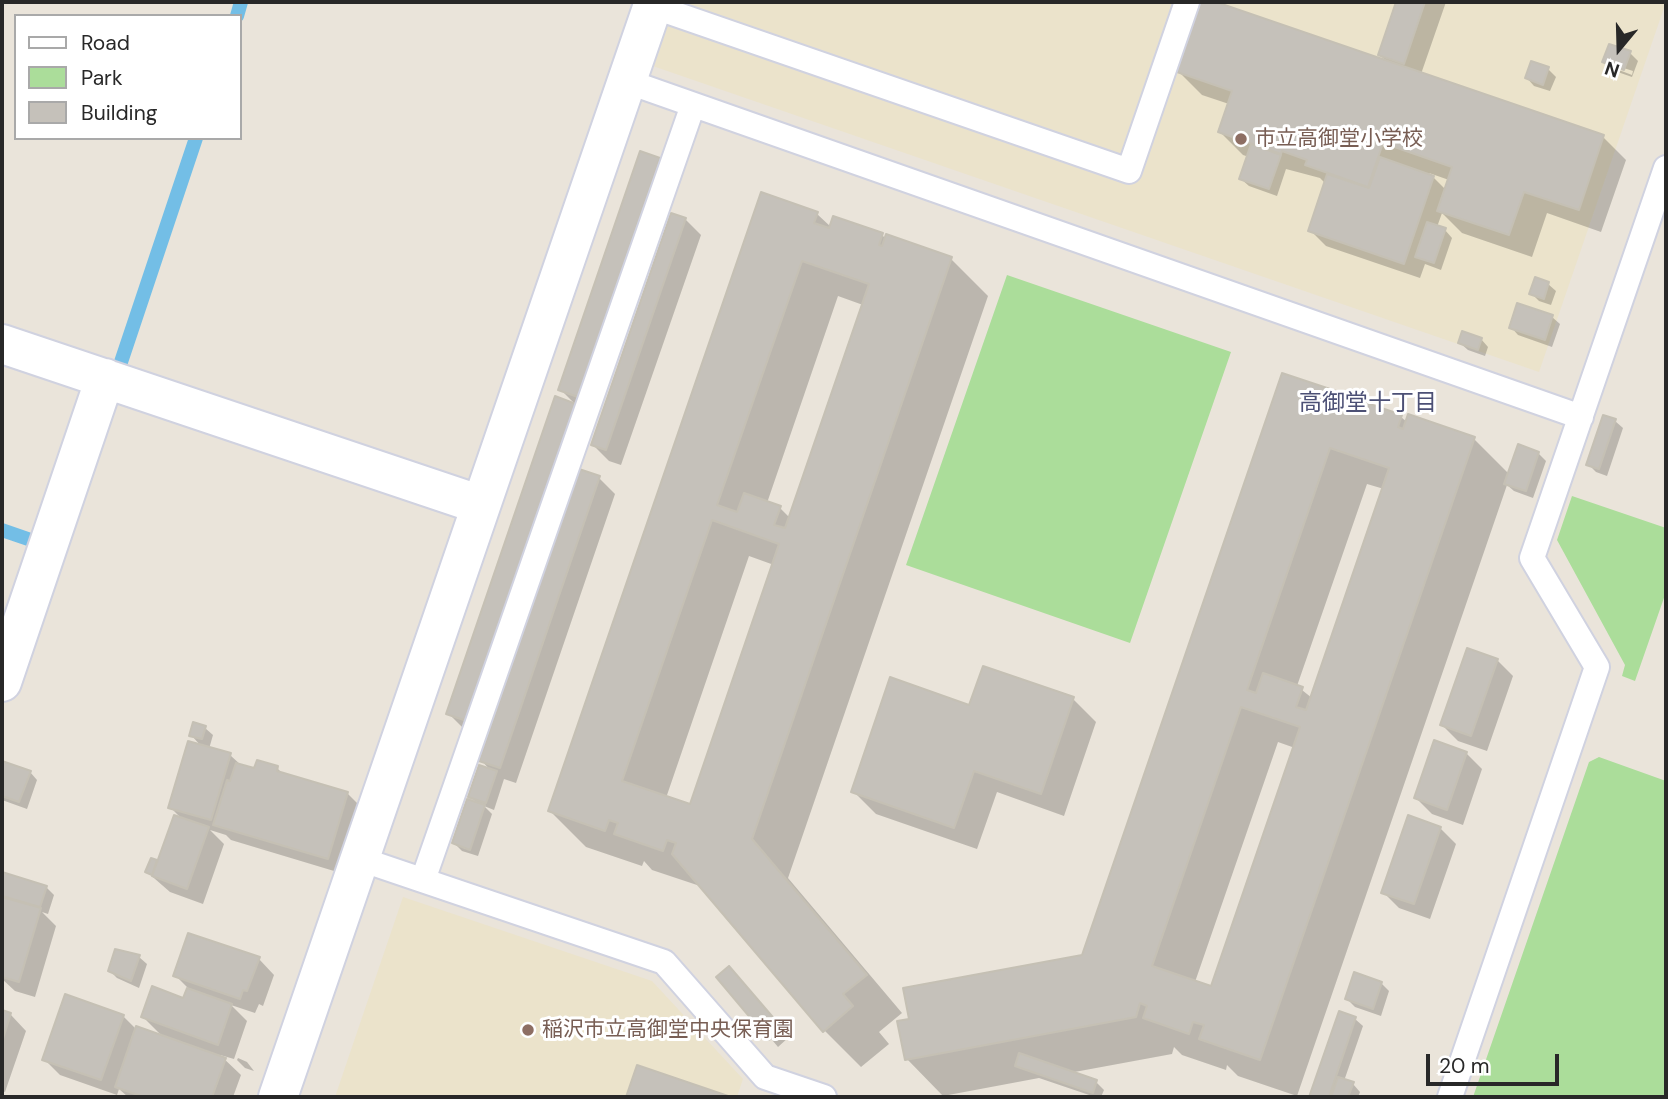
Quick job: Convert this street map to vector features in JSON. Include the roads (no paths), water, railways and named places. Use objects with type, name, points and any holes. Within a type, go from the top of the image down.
[{"type":"street","points":[[278,1097],[653,4]]},
{"type":"street","points":[[2,344],[481,505]]},
{"type":"street","points":[[2,682],[105,378]]},
{"type":"lane","points":[[653,4],[1129,171],[1187,2]]},
{"type":"lane","points":[[626,81],[1581,417]]},
{"type":"lane","points":[[423,880],[693,104]]},
{"type":"lane","points":[[1450,1097],[1597,667],[1532,558],[1666,169]]},
{"type":"lane","points":[[360,859],[664,962],[765,1077],[824,1097]]},
{"type":"waterway","points":[[238,14],[241,2]]},
{"type":"waterway","points":[[119,368],[195,140]]},
{"type":"waterway","points":[[2,530],[28,539]]},
{"type":"place","name":"市立高御堂小学校","points":[[1241,139]]},
{"type":"place","name":"稲沢市立高御堂中央保育園","points":[[528,1030]]},
{"type":"district","name":"高御堂十丁目","points":[[1368,404]]}]
